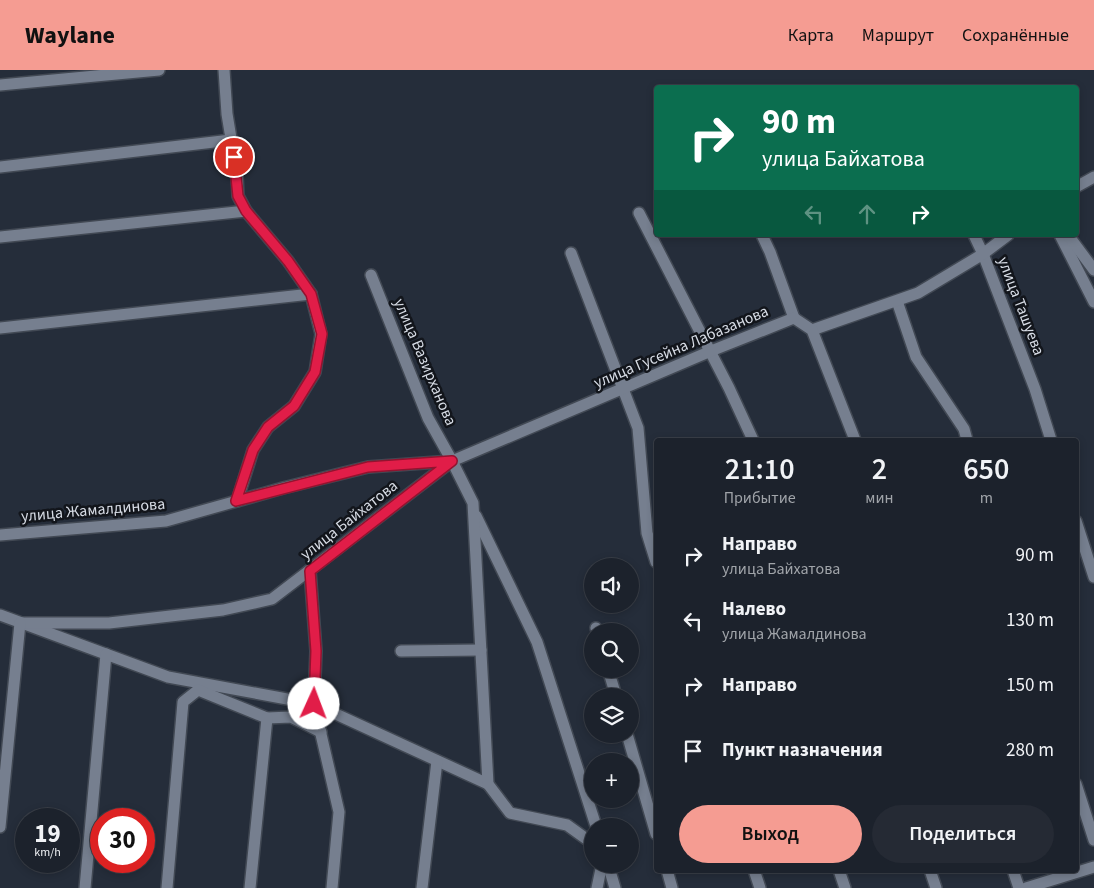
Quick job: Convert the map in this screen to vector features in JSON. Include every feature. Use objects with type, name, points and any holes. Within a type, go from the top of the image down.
[{"type":"street","points":[[0,85],[160,70]]},
{"type":"street","points":[[224,70],[227,114],[238,196],[246,211],[288,261],[311,294],[322,334],[315,372],[294,406],[268,427],[253,450],[236,501]]},
{"type":"street","points":[[0,167],[231,140]]},
{"type":"street","points":[[1079,186],[1094,178]]},
{"type":"street","points":[[0,237],[246,211]]},
{"type":"street","points":[[639,213],[711,351],[752,438]]},
{"type":"street","points":[[763,237],[794,318]]},
{"type":"street","name":"улица Ташуева","points":[[975,237],[984,254],[1035,390],[1050,438]]},
{"type":"street","points":[[855,438],[812,330],[918,293],[984,254],[1005,237]]},
{"type":"street","points":[[1061,237],[1094,302]]},
{"type":"street","points":[[1069,237],[1094,270]]},
{"type":"street","points":[[571,253],[638,428],[647,533],[654,556]]},
{"type":"street","name":"улица Вазирханова","points":[[371,274],[428,418],[452,461]]},
{"type":"street","points":[[0,328],[311,294]]},
{"type":"street","points":[[897,301],[916,357],[965,434]]},
{"type":"street","name":"улица Гусейна Лабазанова","points":[[452,461],[711,351],[794,318],[812,330]]},
{"type":"street","points":[[452,461],[473,503],[474,511],[488,784]]},
{"type":"street","name":"улица Жамалдинова","points":[[0,535],[166,521],[368,467],[452,461]]},
{"type":"street","name":"улица Байхатова","points":[[20,623],[109,623],[223,610],[272,599],[452,461]]},
{"type":"street","points":[[474,511],[537,642],[593,818]]},
{"type":"street","points":[[1079,530],[1094,577]]},
{"type":"street","points":[[310,571],[316,651],[314,704],[339,812],[332,888]]},
{"type":"street","points":[[0,615],[168,677],[266,723],[291,717],[321,732]]},
{"type":"street","points":[[0,827],[20,623]]},
{"type":"street","points":[[401,651],[481,650]]},
{"type":"street","points":[[84,888],[106,654]]},
{"type":"street","points":[[168,677],[314,704],[488,784],[510,813],[567,824],[584,837]]},
{"type":"street","points":[[167,888],[183,702],[198,690]]},
{"type":"street","points":[[250,888],[266,723]]},
{"type":"street","points":[[630,743],[654,827]]},
{"type":"street","points":[[422,888],[437,761]]},
{"type":"street","points":[[1079,793],[1094,840]]},
{"type":"street","points":[[1079,872],[1094,867]]},
{"type":"street","points":[[597,888],[600,873]]},
{"type":"street","points":[[611,873],[615,888]]},
{"type":"street","points":[[668,873],[672,888]]},
{"type":"street","points":[[755,873],[760,888]]},
{"type":"street","points":[[840,873],[845,888]]},
{"type":"street","points":[[931,873],[936,888]]},
{"type":"street","points":[[1014,873],[1019,888]]},
{"type":"street","points":[[1026,888],[1075,873]]},
{"type":"route","points":[[234,157],[238,196],[246,211],[288,261],[311,294],[322,334],[315,372],[294,406],[268,427],[253,450],[236,501],[368,467],[452,461],[310,571],[316,651],[314,704]]}]
